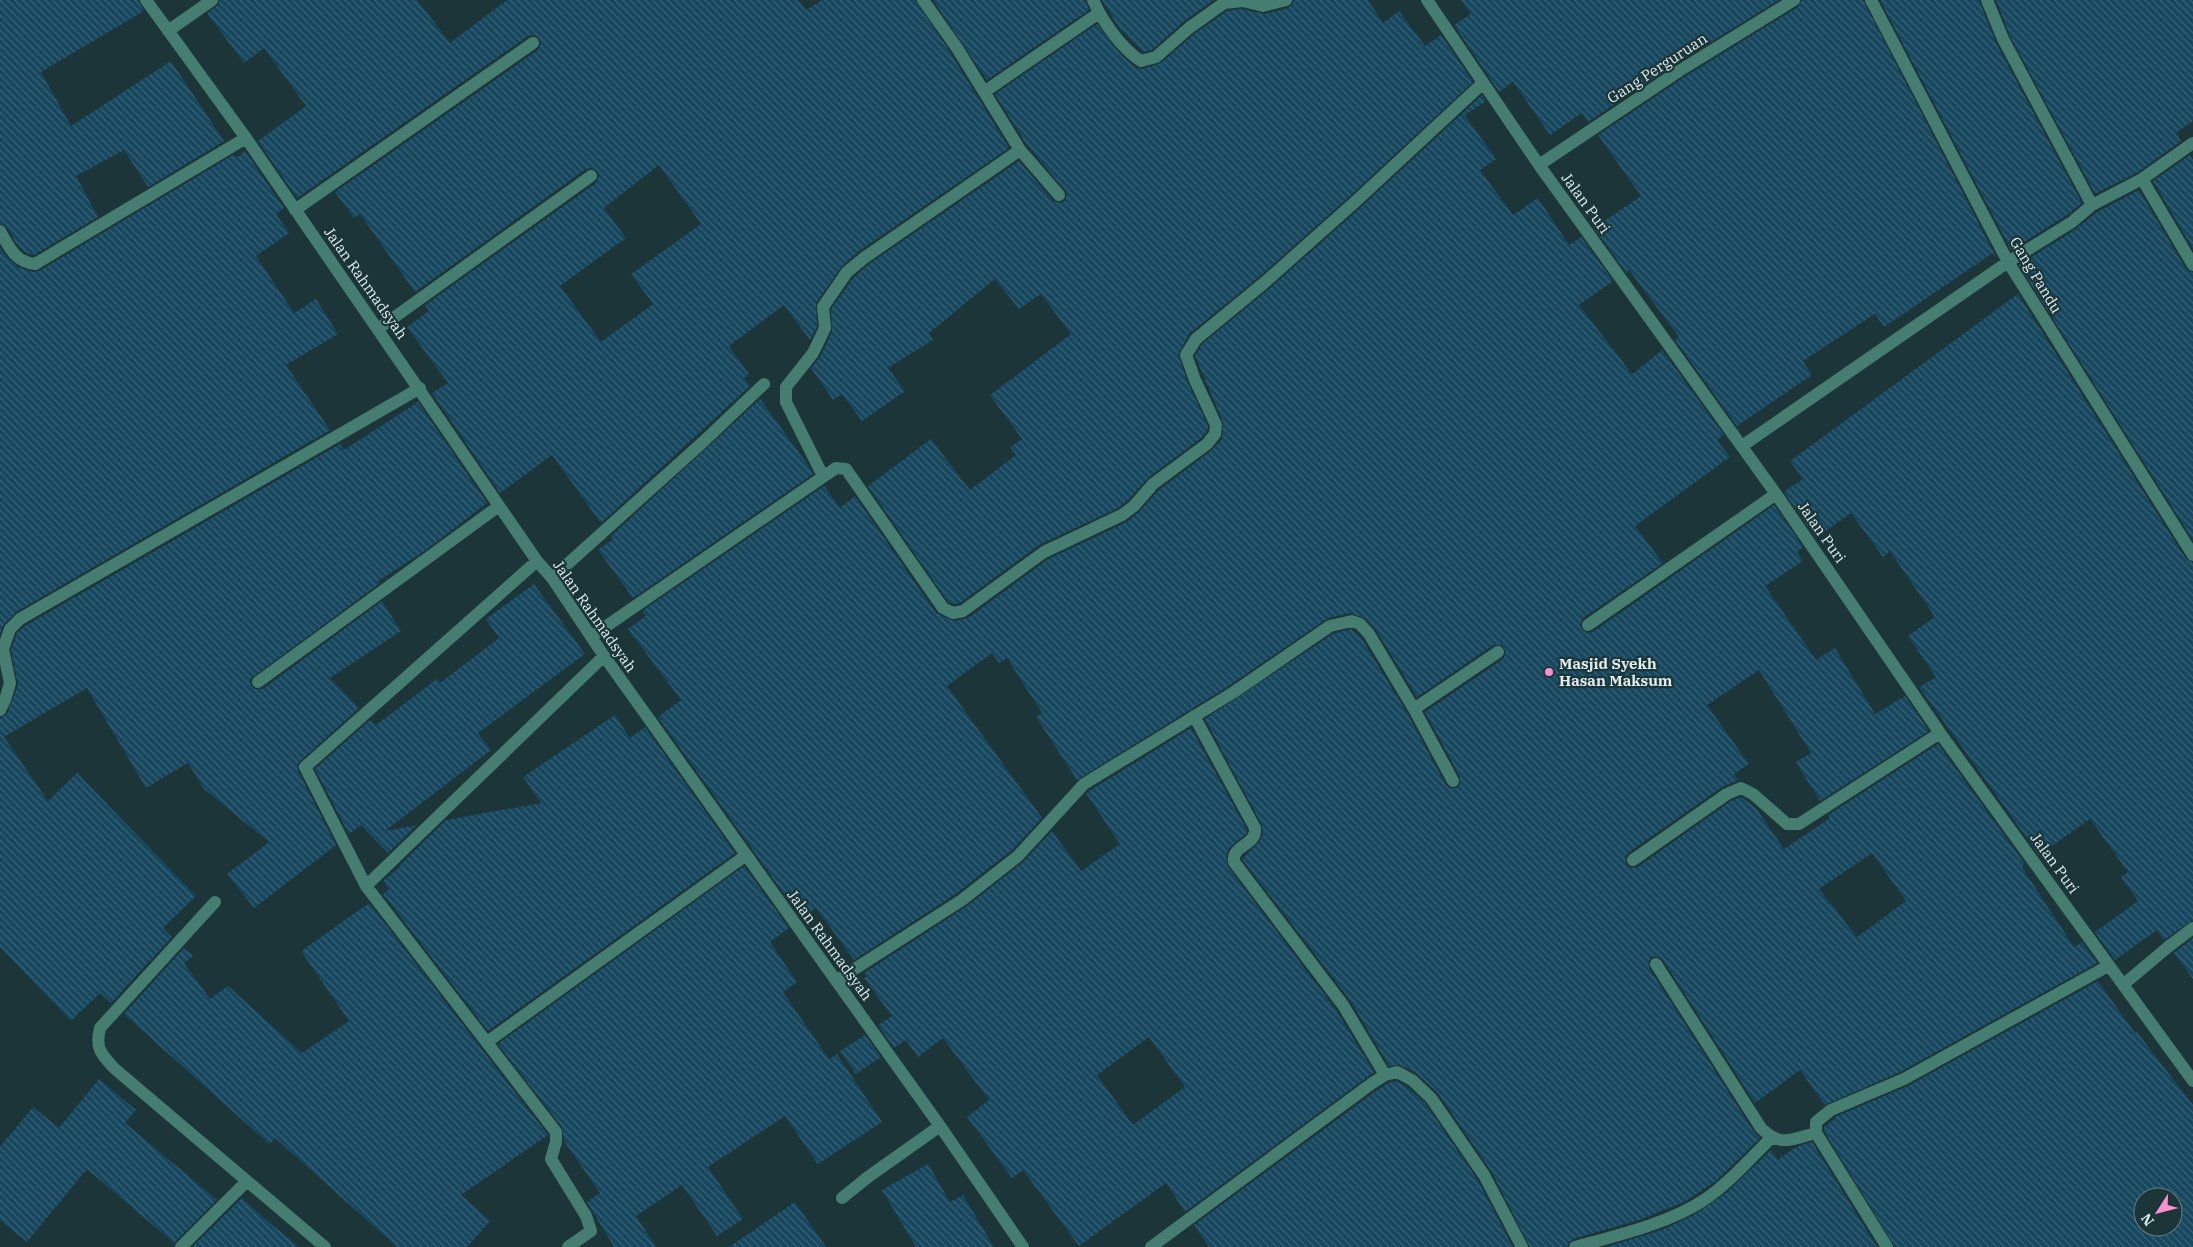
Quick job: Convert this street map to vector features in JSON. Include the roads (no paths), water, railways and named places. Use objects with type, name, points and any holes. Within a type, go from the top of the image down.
[{"type":"street","name":"Jalan Rahmadsyah","points":[[146,0],[246,138],[420,388],[537,561],[552,578],[604,656],[745,856],[940,1126],[1023,1247]]},
{"type":"street","points":[[168,31],[212,0]]},
{"type":"street","points":[[923,0],[957,48],[1020,150],[1060,195]]},
{"type":"street","points":[[1093,0],[1099,13],[1131,55],[1141,61],[1156,57],[1189,28],[1224,3],[1243,1],[1263,6],[1286,0]]},
{"type":"street","name":"Jalan Puri","points":[[1426,0],[1539,165],[1776,494],[1940,733],[2193,1081]]},
{"type":"street","name":"Gang Perguruan","points":[[1539,165],[1679,71],[1794,0]]},
{"type":"street","name":"Gang Pandu","points":[[1871,0],[2008,262],[2193,554]]},
{"type":"street","points":[[1987,0],[2003,39],[2092,205]]},
{"type":"street","points":[[984,92],[1099,13]]},
{"type":"street","points":[[295,210],[533,43]]},
{"type":"street","points":[[592,636],[836,468],[846,469],[943,608],[953,613],[963,611],[1044,552],[1122,515],[1134,506],[1154,484],[1207,444],[1215,434],[1216,425],[1195,380],[1186,355],[1196,339],[1355,202],[1483,82]]},
{"type":"street","points":[[0,231],[15,257],[27,264],[35,264],[246,138]]},
{"type":"street","points":[[1742,446],[2008,262],[2072,222],[2092,205],[2142,179],[2193,143]]},
{"type":"street","points":[[823,476],[786,402],[786,387],[813,353],[825,328],[823,307],[847,272],[864,258],[1020,150]]},
{"type":"street","points":[[378,329],[591,176]]},
{"type":"street","points":[[2142,179],[2193,265]]},
{"type":"street","points":[[552,578],[703,442],[764,384]]},
{"type":"street","points":[[0,710],[10,682],[3,649],[10,629],[20,620],[420,388]]},
{"type":"street","points":[[1588,625],[1776,494]]},
{"type":"street","points":[[258,682],[499,506]]},
{"type":"street","points":[[537,561],[305,767],[366,886],[556,1132],[556,1142],[551,1159],[586,1216],[591,1231],[568,1247]]},
{"type":"street","points":[[836,981],[962,900],[1018,856],[1084,784],[1234,692],[1330,626],[1352,621],[1360,624],[1369,634],[1414,709],[1452,780]]},
{"type":"street","points":[[1414,709],[1498,652]]},
{"type":"street","points":[[366,886],[604,656]]},
{"type":"street","points":[[1194,716],[1255,828],[1256,834],[1252,840],[1235,852],[1234,862],[1343,1005],[1385,1075]]},
{"type":"street","points":[[1633,860],[1726,794],[1741,788],[1753,794],[1787,824],[1799,824],[1940,733]]},
{"type":"street","points":[[487,1042],[745,856]]},
{"type":"street","points":[[215,902],[100,1028],[98,1039],[100,1053],[115,1069],[325,1247]]},
{"type":"street","points":[[2124,984],[2193,928]]},
{"type":"street","points":[[1656,964],[1761,1128],[1771,1138],[1782,1141],[1816,1133]]},
{"type":"street","points":[[1887,1247],[1816,1133],[1816,1122],[1831,1110],[1904,1079],[2108,966]]},
{"type":"street","points":[[1151,1247],[1385,1075],[1398,1072],[1412,1080],[1431,1098],[1484,1175],[1522,1247]]},
{"type":"street","points":[[842,1198],[868,1177],[940,1126]]},
{"type":"street","points":[[1575,1247],[1615,1236],[1676,1215],[1704,1200],[1771,1138]]},
{"type":"street","points":[[181,1247],[247,1181]]},
{"type":"place","name":"Masjid Syekh Hasan Maksum","points":[[1549,672]]}]
